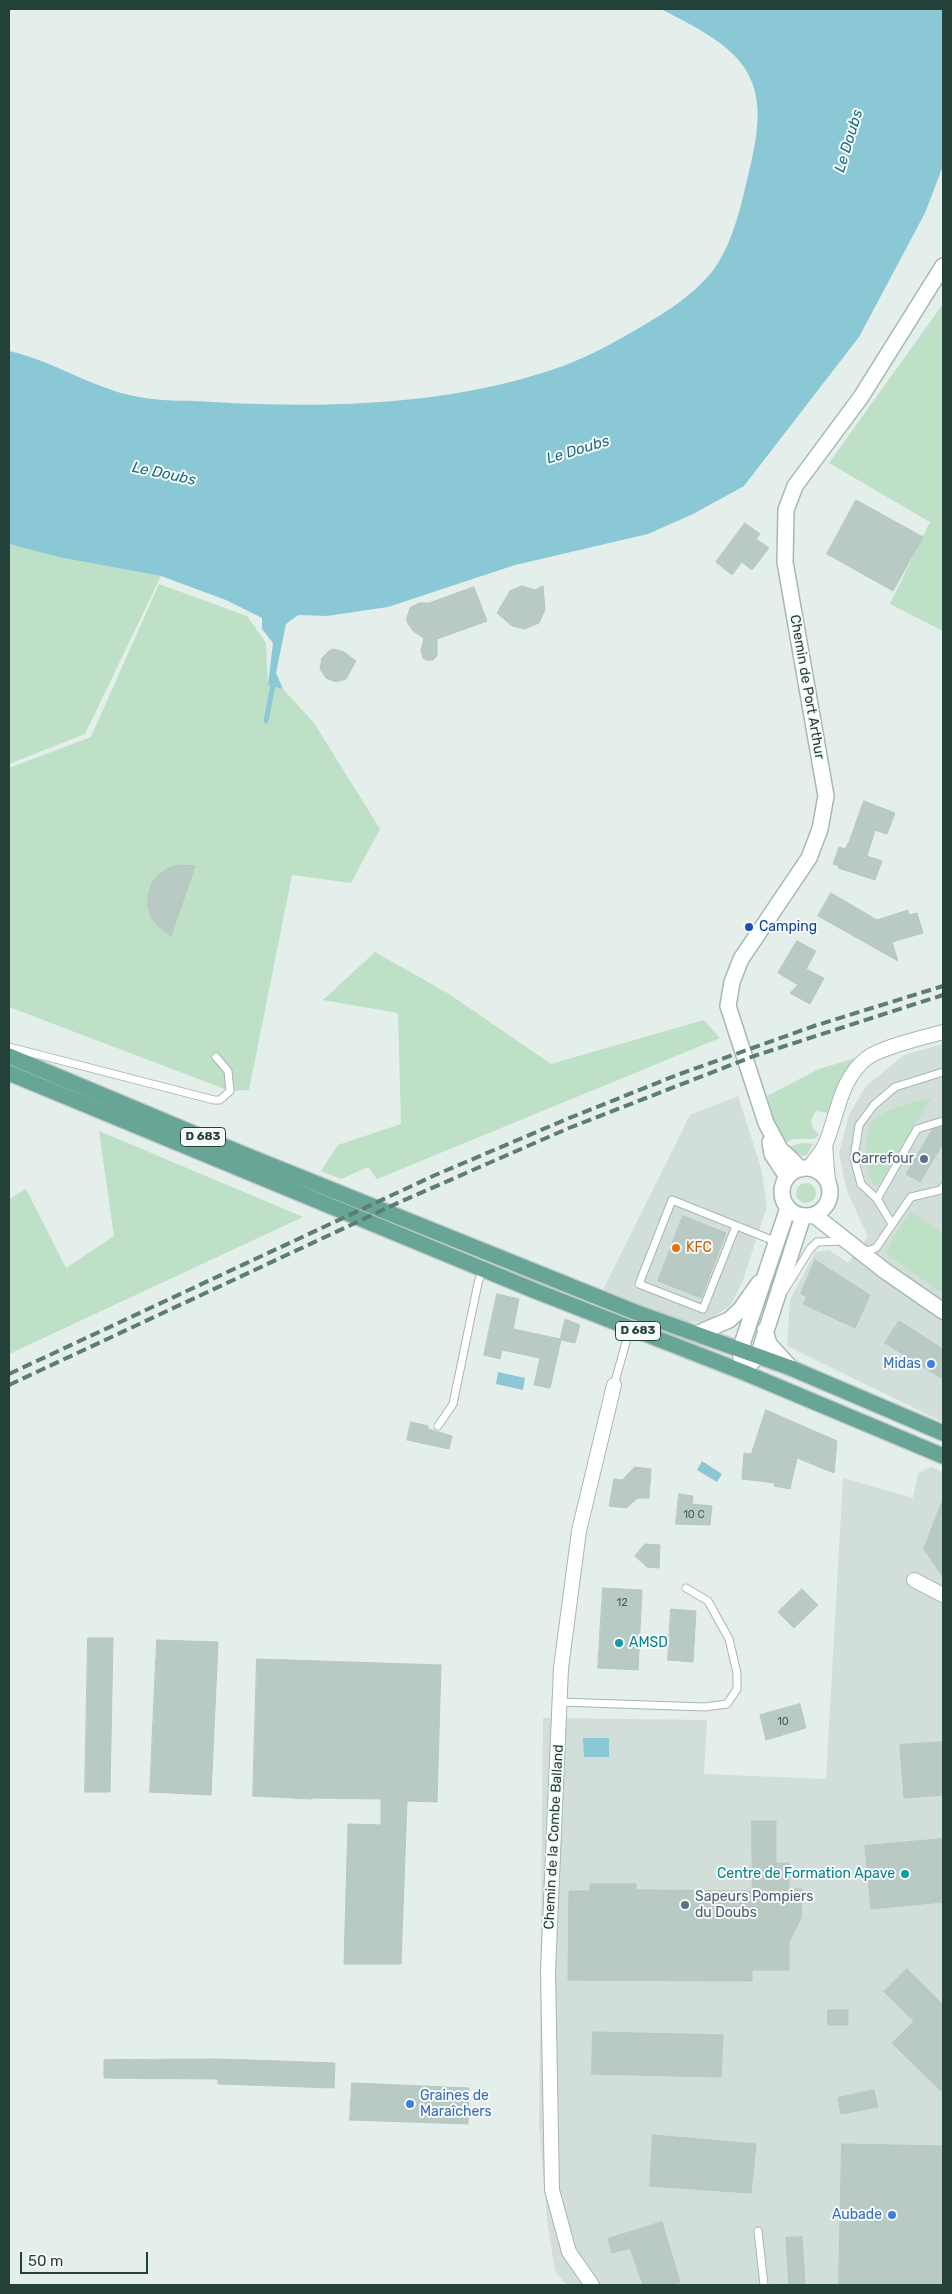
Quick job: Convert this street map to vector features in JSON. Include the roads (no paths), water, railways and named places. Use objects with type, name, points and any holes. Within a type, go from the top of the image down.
[{"type":"main road","name":"D 683","points":[[9,1056],[238,1152],[635,1312],[791,1368],[943,1433]]},
{"type":"main road","name":"D 683","points":[[9,1073],[483,1269],[743,1372],[943,1456]]},
{"type":"street","name":"Chemin de Port Arthur","points":[[787,1177],[772,1154],[766,1123],[728,1006],[736,972],[751,942],[809,858],[820,829],[826,796],[785,562],[786,510],[795,486],[860,397],[943,266]]},
{"type":"street","points":[[743,1372],[740,1350],[768,1273],[788,1208],[782,1193],[787,1177],[805,1168],[825,1144],[844,1088],[854,1072],[868,1057],[901,1044],[943,1032]]},
{"type":"street","name":"Chemin de Port Arthur","points":[[766,1123],[780,1149],[805,1168]]},
{"type":"street","points":[[825,1144],[830,1187],[828,1202],[848,1241]]},
{"type":"street","points":[[805,1168],[822,1174],[828,1182]]},
{"type":"street","points":[[743,1372],[758,1356],[771,1310],[808,1215],[828,1202]]},
{"type":"street","points":[[788,1208],[808,1215],[848,1241],[884,1272],[943,1311]]},
{"type":"street","points":[[696,1334],[729,1320],[740,1310],[768,1273]]},
{"type":"street","points":[[765,1330],[769,1344],[791,1368]]},
{"type":"street","name":"Chemin de la Combe Balland","points":[[592,2285],[569,2252],[552,2190],[548,1971],[561,1668],[579,1531],[614,1385]]},
{"type":"street","points":[[914,1580],[943,1595]]},
{"type":"lane","points":[[9,1047],[220,1100],[230,1091],[228,1071],[216,1057]]},
{"type":"lane","points":[[892,1224],[877,1199],[861,1184],[854,1158],[860,1125],[874,1105],[895,1087],[943,1072]]},
{"type":"lane","points":[[877,1199],[917,1129],[943,1121]]},
{"type":"lane","points":[[771,1310],[810,1249],[817,1242],[848,1241],[867,1251],[872,1251],[911,1197],[941,1190],[943,1187]]},
{"type":"lane","points":[[736,1226],[704,1310],[639,1284],[672,1200],[778,1242]]},
{"type":"lane","points":[[438,1426],[454,1404],[478,1283],[483,1269]]},
{"type":"lane","points":[[614,1385],[630,1328]]},
{"type":"lane","points":[[560,1702],[705,1707],[726,1704],[737,1689],[738,1673],[729,1639],[708,1602],[686,1588]]},
{"type":"lane","points":[[758,2231],[764,2285]]},
{"type":"water","name":"Le Doubs","points":[[661,9],[943,9],[943,166],[925,213],[859,337],[744,486],[693,514],[648,534],[515,565],[388,607],[327,616],[298,615],[286,624],[276,673],[283,689],[268,685],[273,643],[262,629],[262,618],[226,600],[161,576],[58,557],[9,544],[9,351],[42,361],[106,388],[148,399],[301,405],[390,401],[479,389],[563,366],[621,338],[687,297],[711,273],[732,234],[751,163],[757,131],[757,105],[753,84],[743,66],[729,50],[710,36]]},
{"type":"water","points":[[498,1372],[525,1378],[523,1390],[496,1384]]},
{"type":"water","points":[[702,1461],[722,1474],[717,1482],[697,1470]]},
{"type":"water","points":[[583,1738],[609,1738],[609,1757],[584,1757]]},
{"type":"waterway","points":[[266,721],[274,680]]},
{"type":"railway","points":[[9,1374],[433,1176],[567,1119],[677,1075],[814,1026],[943,986]]},
{"type":"railway","points":[[9,1385],[402,1201],[569,1128],[754,1056],[943,995]]},
{"type":"place","name":"Camping","points":[[749,927]]},
{"type":"place","name":"Carrefour","points":[[924,1159]]},
{"type":"place","name":"KFC","points":[[676,1248]]},
{"type":"place","name":"Midas","points":[[931,1364]]},
{"type":"place","name":"AMSD","points":[[619,1643]]},
{"type":"place","name":"Centre de Formation Apave","points":[[905,1874]]},
{"type":"place","name":"Sapeurs Pompiers du Doubs","points":[[685,1905]]},
{"type":"place","name":"Graines de Maraîchers","points":[[410,2104]]},
{"type":"place","name":"Aubade","points":[[892,2215]]}]
